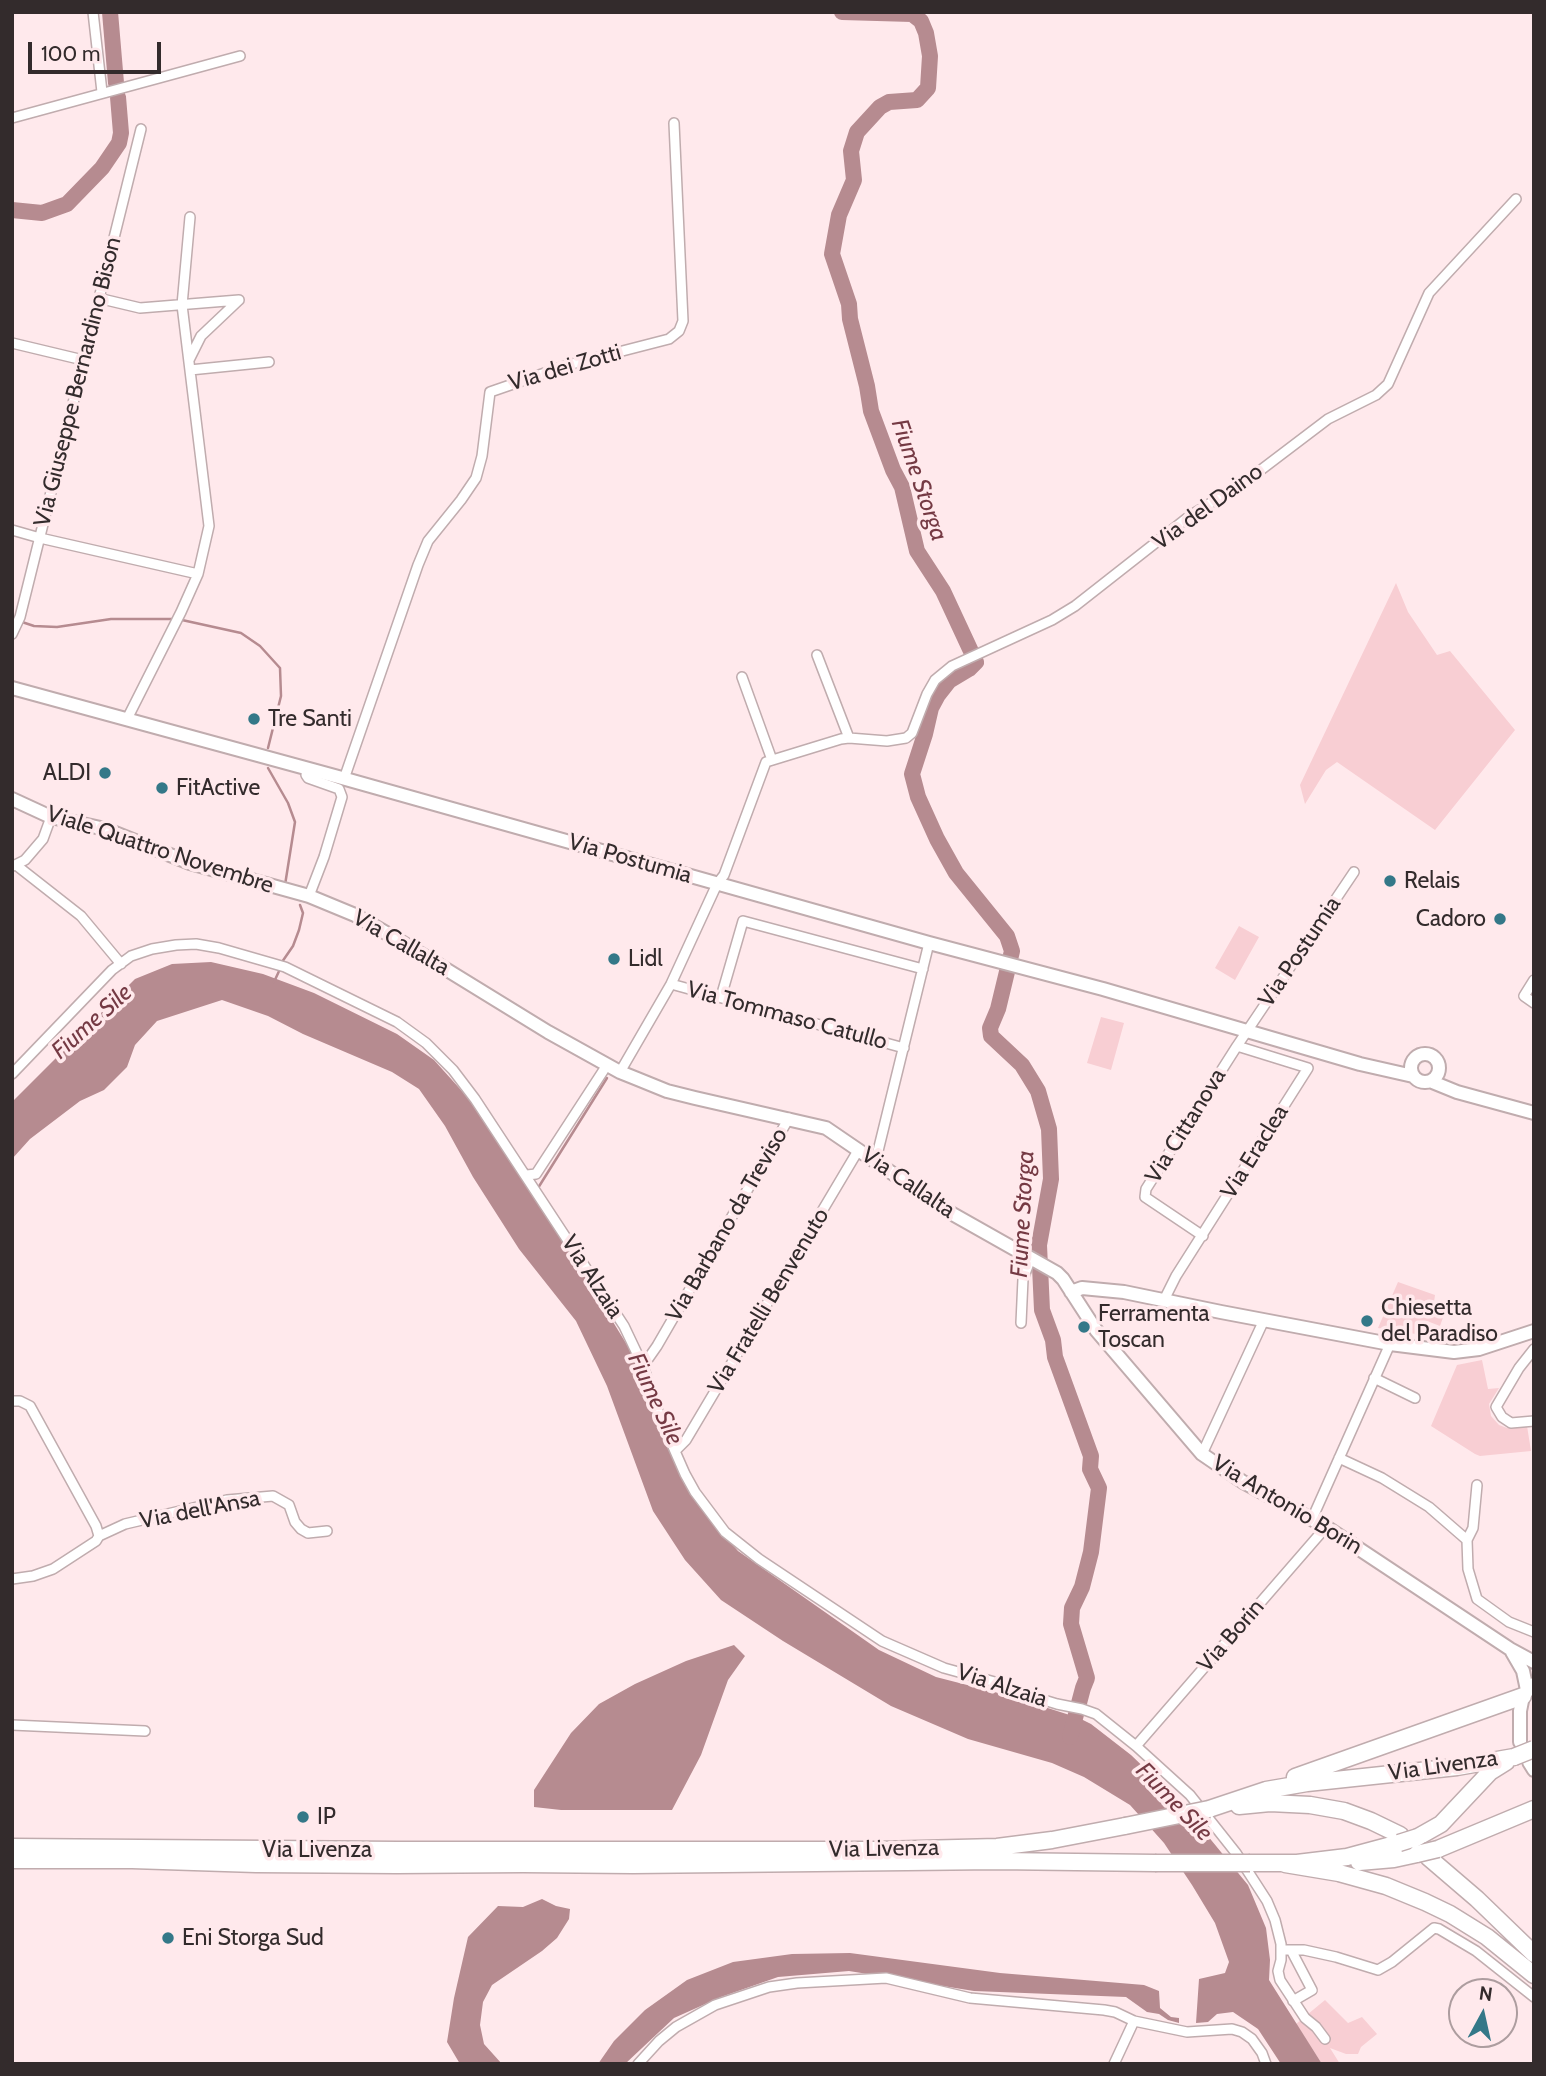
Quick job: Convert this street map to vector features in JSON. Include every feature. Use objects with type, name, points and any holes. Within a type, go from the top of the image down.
[{"type":"highway","points":[[1266,1790],[1273,1784],[1528,1690]]},
{"type":"highway","name":"Via Livenza","points":[[12,1847],[878,1850],[997,1847],[1052,1840],[1209,1809],[1266,1790],[1526,1756]]},
{"type":"highway","name":"Via Livenza","points":[[12,1860],[385,1865],[997,1861],[1285,1864],[1347,1857],[1400,1839],[1418,1837],[1441,1824],[1490,1772],[1526,1756]]},
{"type":"highway","points":[[1209,1809],[1270,1803],[1310,1805],[1344,1811],[1371,1821],[1400,1839]]},
{"type":"highway","points":[[1304,1866],[1394,1859],[1428,1853],[1534,1809]]},
{"type":"highway","points":[[1428,1853],[1534,1954]]},
{"type":"highway","points":[[1285,1864],[1339,1872],[1386,1886],[1425,1902],[1487,1937],[1534,1975]]},
{"type":"street","points":[[93,12],[102,92]]},
{"type":"street","points":[[12,118],[240,55]]},
{"type":"street","name":"Via dei Zotti","points":[[344,779],[428,541],[476,478],[482,456],[490,392],[568,365],[669,339],[679,331],[683,320],[674,123]]},
{"type":"street","name":"Via Giuseppe Bernardino Bison","points":[[14,630],[20,617],[141,129]]},
{"type":"street","name":"Via del Daino","points":[[766,766],[849,738],[899,740],[912,733],[926,694],[935,680],[952,666],[1052,620],[1075,606],[1191,515],[1245,482],[1328,419],[1376,395],[1388,384],[1429,293],[1516,199]]},
{"type":"street","points":[[127,719],[198,574],[209,526],[182,305],[190,217]]},
{"type":"street","points":[[98,298],[140,308],[239,300],[201,336],[189,365]]},
{"type":"street","points":[[12,343],[83,360]]},
{"type":"street","points":[[189,365],[269,362]]},
{"type":"street","points":[[12,530],[198,574]]},
{"type":"street","points":[[817,655],[849,738]]},
{"type":"street","points":[[620,1072],[671,984],[723,875],[766,766],[742,677]]},
{"type":"street","name":"Via Postumia","points":[[12,688],[1000,961],[1373,1068],[1413,1076],[1422,1082],[1430,1081],[1457,1092],[1534,1113]]},
{"type":"street","points":[[307,769],[308,778],[339,789],[342,797],[309,896]]},
{"type":"street","name":"Viale Quattro Novembre","points":[[12,799],[51,817],[105,830],[190,863],[309,896]]},
{"type":"street","points":[[51,817],[43,839],[25,860],[14,866],[81,916],[121,964]]},
{"type":"street","name":"Via Postumia","points":[[1247,1032],[1354,872]]},
{"type":"street","name":"Via Callalta","points":[[309,896],[355,915],[400,940],[548,1032],[620,1072],[667,1091],[826,1128],[949,1212],[1051,1270],[1063,1279],[1071,1292]]},
{"type":"street","points":[[721,997],[743,920],[923,969]]},
{"type":"street","points":[[874,1160],[929,943]]},
{"type":"street","name":"Via Alzaia","points":[[12,1074],[112,970],[131,956],[176,945],[196,944],[280,966],[397,1022],[426,1043],[453,1070],[527,1175],[624,1326],[643,1366],[660,1417],[695,1492],[725,1531],[760,1559],[893,1646],[944,1668],[1096,1714],[1136,1746],[1190,1795],[1236,1853],[1267,1901],[1286,1950],[1278,1971],[1280,1980],[1305,2018],[1325,2039]]},
{"type":"street","points":[[1534,980],[1524,996],[1534,1003]]},
{"type":"street","name":"Via Tommaso Catullo","points":[[671,984],[904,1048]]},
{"type":"street","name":"Via Cittanova","points":[[1203,1236],[1145,1197],[1144,1193],[1247,1032]]},
{"type":"street","name":"Via Eraclea","points":[[1164,1300],[1176,1276],[1308,1068],[1237,1046]]},
{"type":"street","name":"Via Postumia","points":[[1373,1068],[1412,1062],[1417,1056],[1425,1054],[1435,1059],[1453,1082],[1475,1097]]},
{"type":"street","points":[[1412,1062],[1413,1076]]},
{"type":"street","points":[[527,1175],[536,1174],[607,1065]]},
{"type":"street","points":[[1430,1081],[1437,1075],[1438,1066]]},
{"type":"street","name":"Via Barbano da Treviso","points":[[643,1366],[789,1118]]},
{"type":"street","name":"Via Fratelli Benvenuto","points":[[675,1451],[686,1440],[859,1149]]},
{"type":"street","points":[[1021,1323],[1023,1279],[1032,1258]]},
{"type":"street","points":[[1071,1292],[1082,1288],[1124,1292],[1390,1344],[1454,1352],[1479,1349],[1532,1335]]},
{"type":"street","name":"Via Antonio Borin","points":[[1071,1292],[1096,1330],[1202,1454],[1243,1482],[1326,1527],[1510,1649],[1534,1662]]},
{"type":"street","points":[[1202,1454],[1264,1321]]},
{"type":"street","points":[[1312,1519],[1390,1344]]},
{"type":"street","points":[[1534,1349],[1519,1368],[1496,1407],[1502,1417],[1511,1423],[1534,1421]]},
{"type":"street","points":[[1374,1378],[1415,1398]]},
{"type":"street","points":[[12,1401],[20,1401],[30,1406],[99,1536]]},
{"type":"street","points":[[1339,1458],[1382,1478],[1429,1507],[1467,1540]]},
{"type":"street","points":[[1478,1485],[1473,1528],[1467,1540],[1468,1569],[1477,1599],[1509,1622],[1534,1632]]},
{"type":"street","name":"Via dell'Ansa","points":[[12,1579],[53,1569],[92,1544],[99,1536],[125,1524],[227,1500],[273,1496],[289,1505],[295,1522],[301,1529],[308,1533],[327,1531]]},
{"type":"street","name":"Via Borin","points":[[1136,1746],[1326,1527]]},
{"type":"street","points":[[1510,1649],[1523,1671],[1528,1690],[1518,1724],[1526,1756]]},
{"type":"street","points":[[12,1725],[145,1731]]},
{"type":"street","points":[[1286,1950],[1304,1950],[1378,1970],[1434,1928],[1476,1951],[1534,1997]]},
{"type":"street","points":[[1286,1950],[1312,1990],[1293,2001]]},
{"type":"street","points":[[638,2064],[659,2041],[695,2015],[715,2005],[769,1987],[886,1978],[970,1997],[1104,2010],[1134,2021],[1188,2032],[1232,2029],[1252,2039],[1266,2064]]},
{"type":"street","points":[[1114,2064],[1134,2021]]},
{"type":"shaded area","points":[[1396,583],[1408,612],[1437,655],[1450,651],[1515,730],[1435,830],[1337,762],[1326,770],[1305,804],[1300,785]]},
{"type":"shaded area","points":[[1239,926],[1259,937],[1235,980],[1215,968]]},
{"type":"shaded area","points":[[1101,1017],[1124,1023],[1111,1070],[1087,1063]]},
{"type":"shaded area","points":[[1398,1282],[1435,1295],[1434,1302],[1447,1306],[1440,1326],[1427,1321],[1422,1335],[1378,1328]]},
{"type":"shaded area","points":[[1482,1360],[1488,1389],[1499,1388],[1489,1404],[1491,1416],[1499,1425],[1507,1428],[1527,1426],[1531,1451],[1480,1456],[1431,1426],[1457,1365]]},
{"type":"shaded area","points":[[1325,2000],[1348,2023],[1362,2017],[1377,2034],[1361,2047],[1358,2054],[1346,2054],[1330,2048],[1340,2064],[1322,2064],[1296,2024]]},
{"type":"water","name":"Fiume Sile","points":[[211,962],[263,974],[314,993],[397,1034],[434,1060],[470,1100],[599,1299],[632,1353],[665,1437],[675,1451],[698,1505],[738,1551],[879,1650],[936,1677],[1010,1696],[1079,1718],[1131,1755],[1180,1802],[1248,1885],[1266,1928],[1270,1960],[1269,1980],[1322,2064],[1281,2064],[1258,2029],[1233,2012],[1217,2014],[1208,2022],[1196,2023],[1199,1979],[1225,1973],[1229,1962],[1215,1923],[1192,1885],[1164,1843],[1130,1805],[1084,1777],[1052,1763],[968,1739],[891,1706],[721,1600],[685,1560],[653,1511],[607,1386],[576,1321],[519,1249],[473,1177],[445,1126],[419,1089],[392,1072],[268,1016],[222,1000],[157,1021],[135,1045],[127,1067],[104,1090],[80,1101],[30,1139],[12,1159],[12,1102],[135,979],[172,964]]},
{"type":"water","points":[[734,1645],[745,1656],[728,1680],[701,1755],[672,1810],[561,1810],[534,1807],[534,1790],[571,1733],[599,1704],[686,1661]]},
{"type":"water","points":[[542,1899],[570,1909],[569,1919],[557,1938],[542,1951],[492,1985],[483,2002],[480,2025],[484,2044],[502,2064],[460,2064],[447,2042],[468,1937],[498,1906],[523,1907]]},
{"type":"water","points":[[850,1953],[1000,1973],[1144,1985],[1159,1991],[1160,2008],[1171,2017],[1179,2018],[1179,2023],[1147,2012],[1126,1997],[974,1991],[849,1971],[778,1977],[721,1997],[674,2018],[625,2064],[598,2064],[614,2041],[645,2010],[687,1980],[733,1962],[792,1954]]},
{"type":"waterway","points":[[110,12],[116,83]]},
{"type":"waterway","name":"Fiume Storga","points":[[842,12],[912,14],[921,21],[930,56],[928,88],[917,100],[889,102],[880,107],[857,132],[851,151],[854,180],[839,215],[832,254],[849,304],[871,411],[902,487],[917,551],[943,591],[976,662],[949,681],[938,695],[931,708],[912,774],[918,797],[956,873],[1007,936],[1012,951],[998,1009],[990,1028],[991,1036],[1022,1065],[1038,1091],[1049,1129],[1051,1179],[1039,1245],[1042,1310],[1053,1340],[1055,1357],[1091,1456],[1090,1469],[1099,1488],[1091,1552],[1082,1587],[1072,1608],[1071,1624],[1087,1678],[1070,1737]]},
{"type":"waterway","points":[[12,210],[42,213],[67,204],[102,168],[119,143],[121,133],[118,97]]},
{"type":"waterway","points":[[22,622],[34,626],[57,627],[111,619],[175,619]]},
{"type":"waterway","points":[[182,620],[241,633],[260,646],[280,668],[281,696],[268,748]]},
{"type":"waterway","points":[[268,768],[288,803],[295,822],[285,885]]},
{"type":"waterway","points":[[282,962],[293,946],[299,930],[303,913],[300,905]]},
{"type":"waterway","points":[[274,982],[280,969]]},
{"type":"waterway","points":[[538,1188],[607,1078]]},
{"type":"place","name":"Tre Santi","points":[[254,719]]},
{"type":"place","name":"ALDI","points":[[105,773]]},
{"type":"place","name":"FitActive","points":[[162,788]]},
{"type":"place","name":"Relais","points":[[1390,881]]},
{"type":"place","name":"Cadoro","points":[[1500,919]]},
{"type":"place","name":"Lidl","points":[[614,959]]},
{"type":"place","name":"Chiesetta del Paradiso","points":[[1367,1321]]},
{"type":"place","name":"Ferramenta Toscan","points":[[1084,1327]]},
{"type":"place","name":"IP","points":[[303,1817]]},
{"type":"place","name":"Eni Storga Sud","points":[[168,1938]]}]
